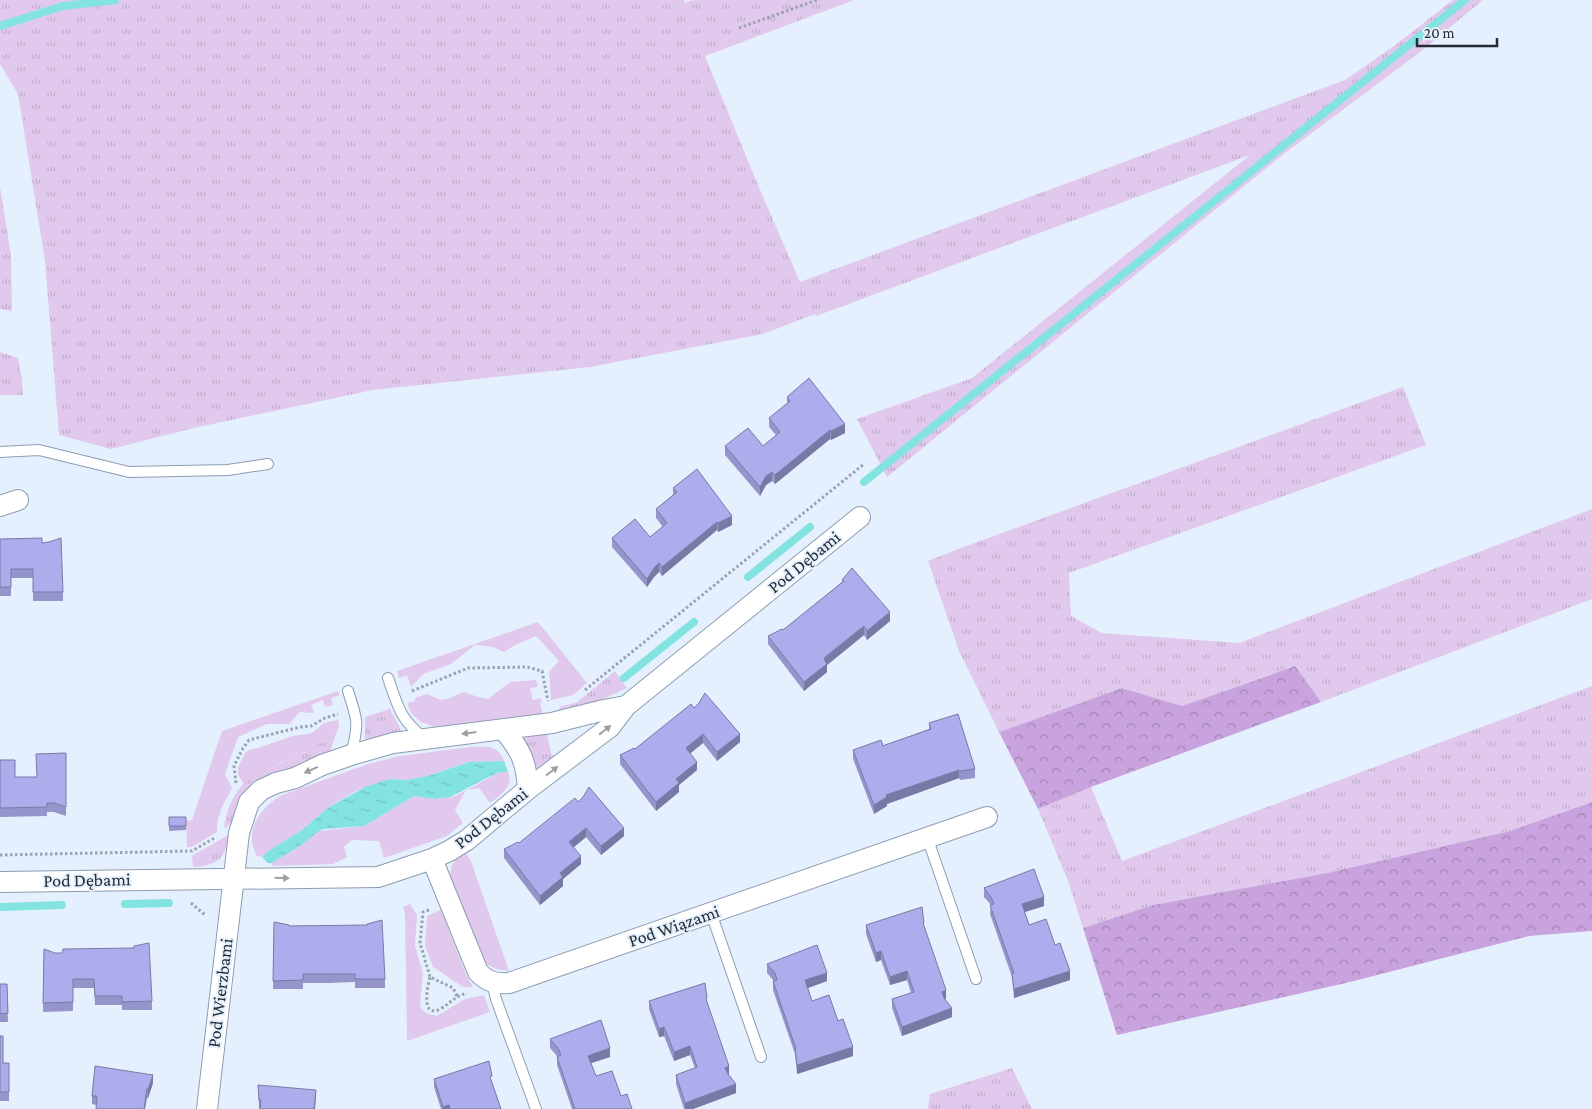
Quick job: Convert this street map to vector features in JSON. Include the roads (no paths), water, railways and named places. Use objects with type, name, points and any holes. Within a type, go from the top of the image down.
[{"type":"street","name":"Pod Dębami","points":[[0,882],[378,877],[449,852],[467,840],[528,789],[610,727],[626,706],[860,517]]},
{"type":"street","name":"Pod Wierzbami","points":[[207,1109],[233,878],[240,828],[249,802],[262,790],[322,765],[393,743],[552,723],[626,706]]},
{"type":"street","points":[[503,729],[515,743],[525,762],[528,789]]},
{"type":"street","name":"Pod Wiązami","points":[[492,982],[500,984],[509,983],[987,816]]},
{"type":"street","points":[[432,859],[478,972],[492,982]]},
{"type":"lane","points":[[0,452],[39,450],[129,472],[228,470],[268,464]]},
{"type":"lane","points":[[388,678],[402,717],[424,739]]},
{"type":"lane","points":[[348,691],[358,726],[351,755]]},
{"type":"lane","points":[[927,837],[976,979]]},
{"type":"lane","points":[[711,913],[760,1057]]},
{"type":"lane","points":[[492,982],[496,999],[536,1109]]},
{"type":"water","points":[[504,761],[508,772],[500,772],[450,797],[436,799],[414,796],[364,826],[319,831],[300,846],[272,863],[268,863],[262,857],[302,830],[329,807],[365,787],[390,779],[407,780],[431,775],[469,762]]},
{"type":"waterway","points":[[0,26],[63,6],[115,0]]},
{"type":"waterway","points":[[864,482],[1465,0]]},
{"type":"waterway","points":[[748,577],[810,527]]},
{"type":"waterway","points":[[624,678],[694,622]]},
{"type":"waterway","points":[[125,904],[169,903]]},
{"type":"waterway","points":[[0,907],[62,905]]}]
